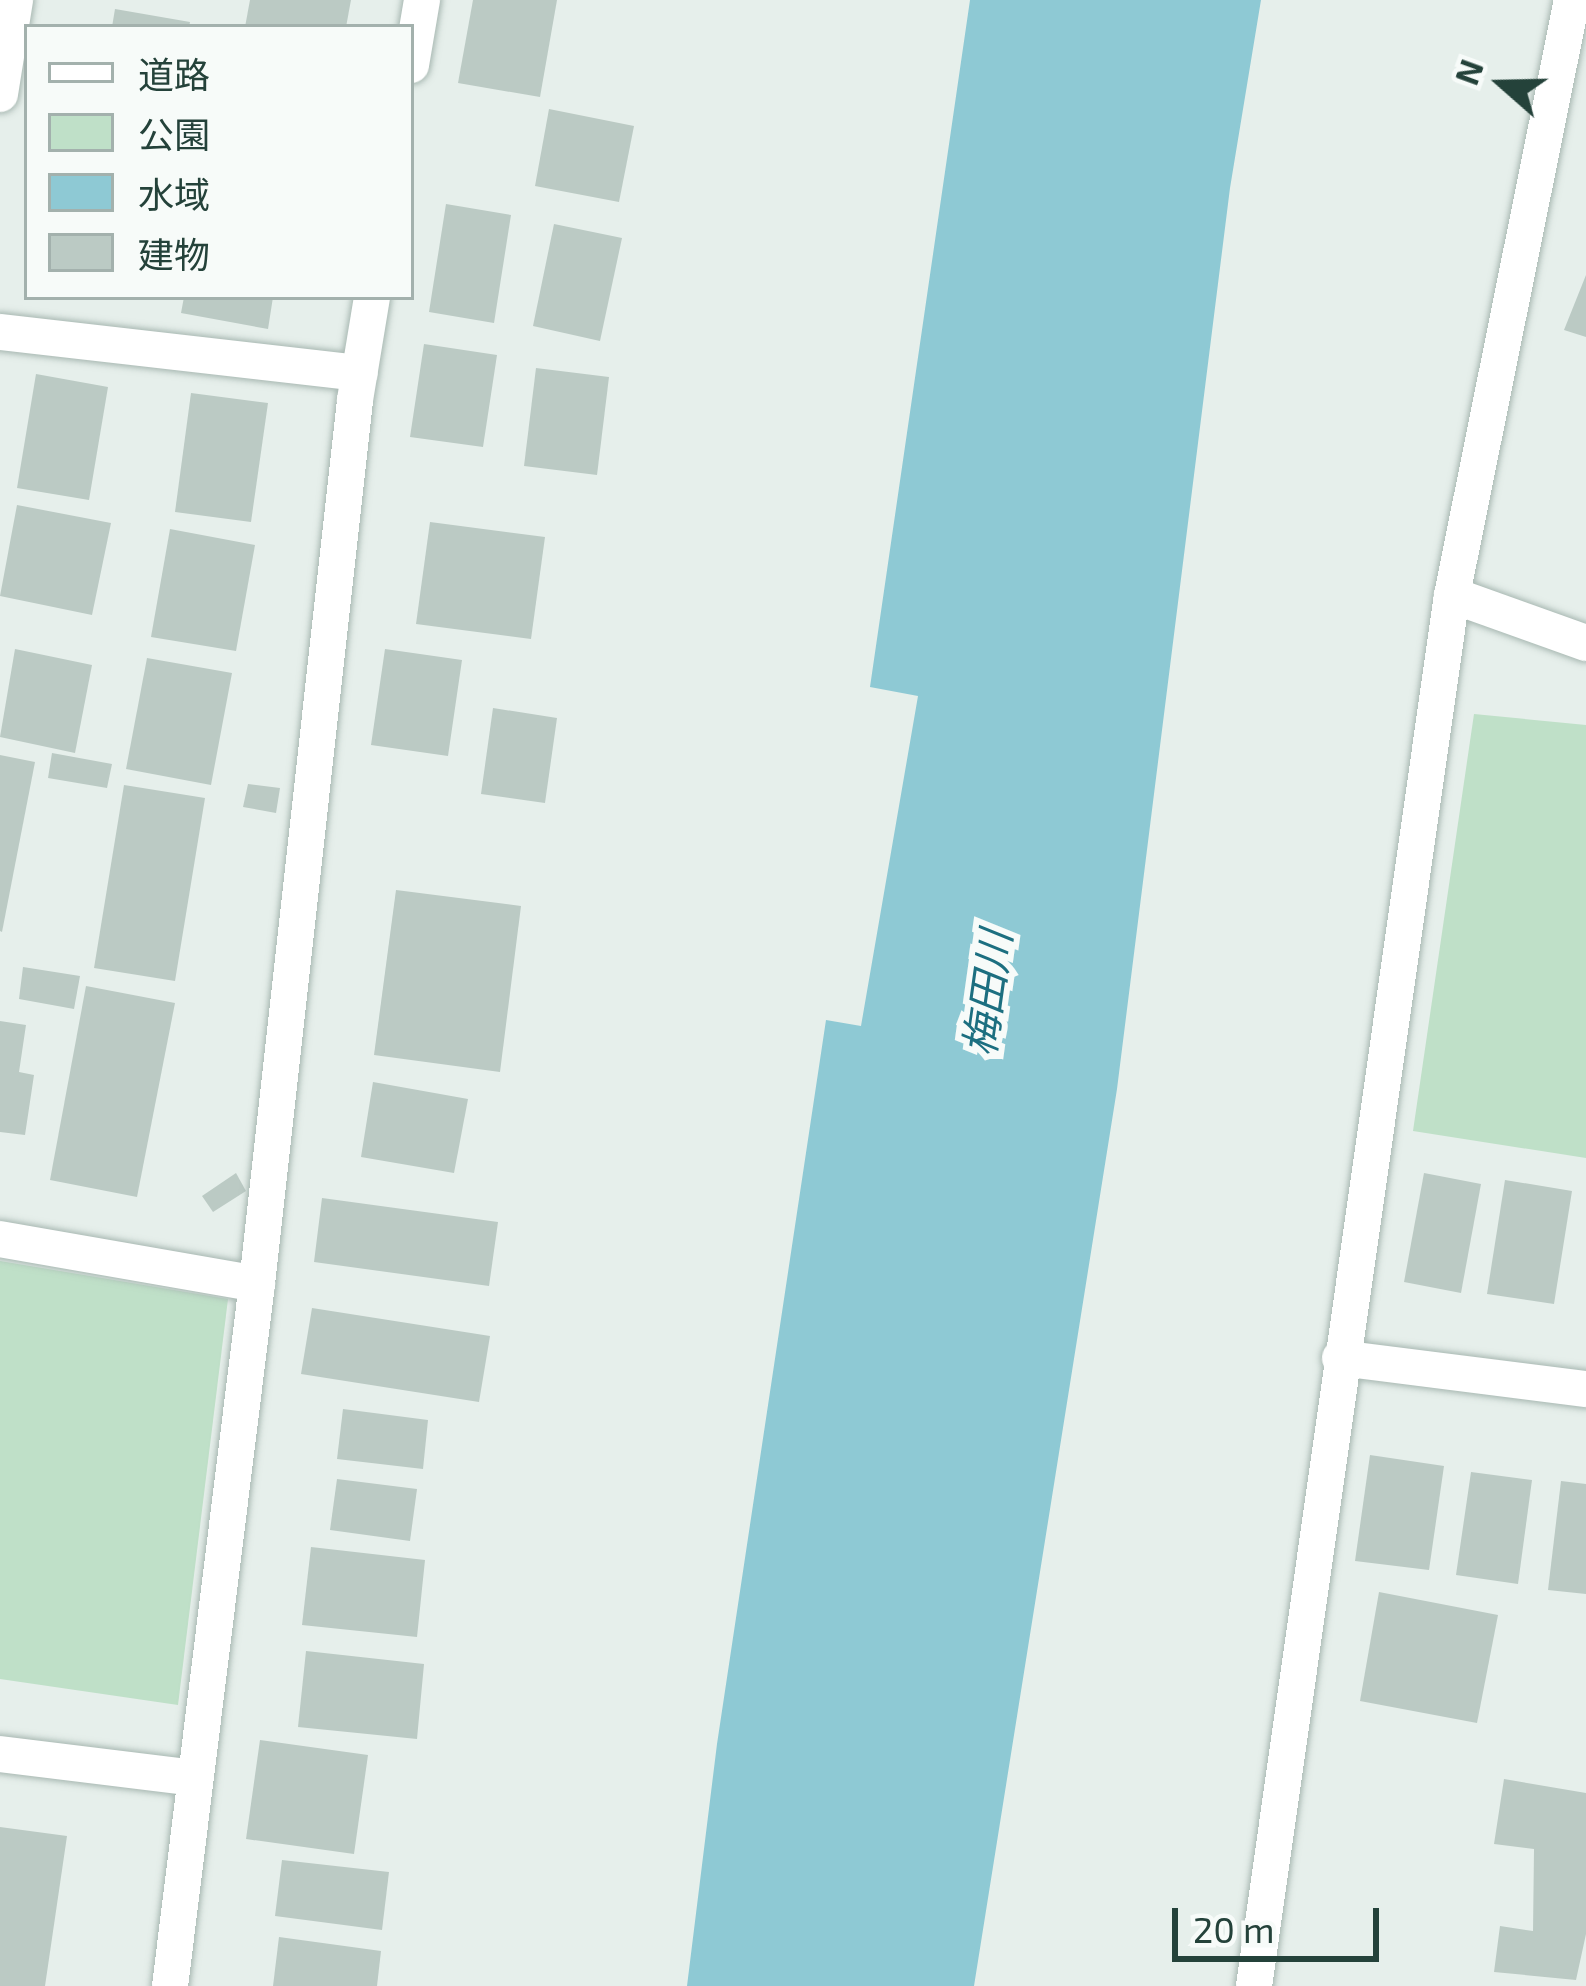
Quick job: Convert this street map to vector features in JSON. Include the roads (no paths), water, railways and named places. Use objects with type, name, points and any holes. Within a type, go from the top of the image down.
[{"type":"street","points":[[0,94],[15,0]]},
{"type":"street","points":[[414,47],[422,0]]},
{"type":"street","points":[[1254,1986],[1452,595],[1572,0]]},
{"type":"street","points":[[170,1986],[372,300]]},
{"type":"street","points":[[0,332],[360,373]]},
{"type":"street","points":[[1452,595],[1586,643]]},
{"type":"street","points":[[0,1239],[257,1284]]},
{"type":"street","points":[[1340,1358],[1586,1389]]},
{"type":"street","points":[[0,1754],[195,1778]]},
{"type":"water","name":"梅田川","points":[[970,0],[1261,0],[1230,188],[1117,1089],[974,1986],[687,1986],[717,1744],[826,1020],[861,1026],[918,696],[870,687]]}]
